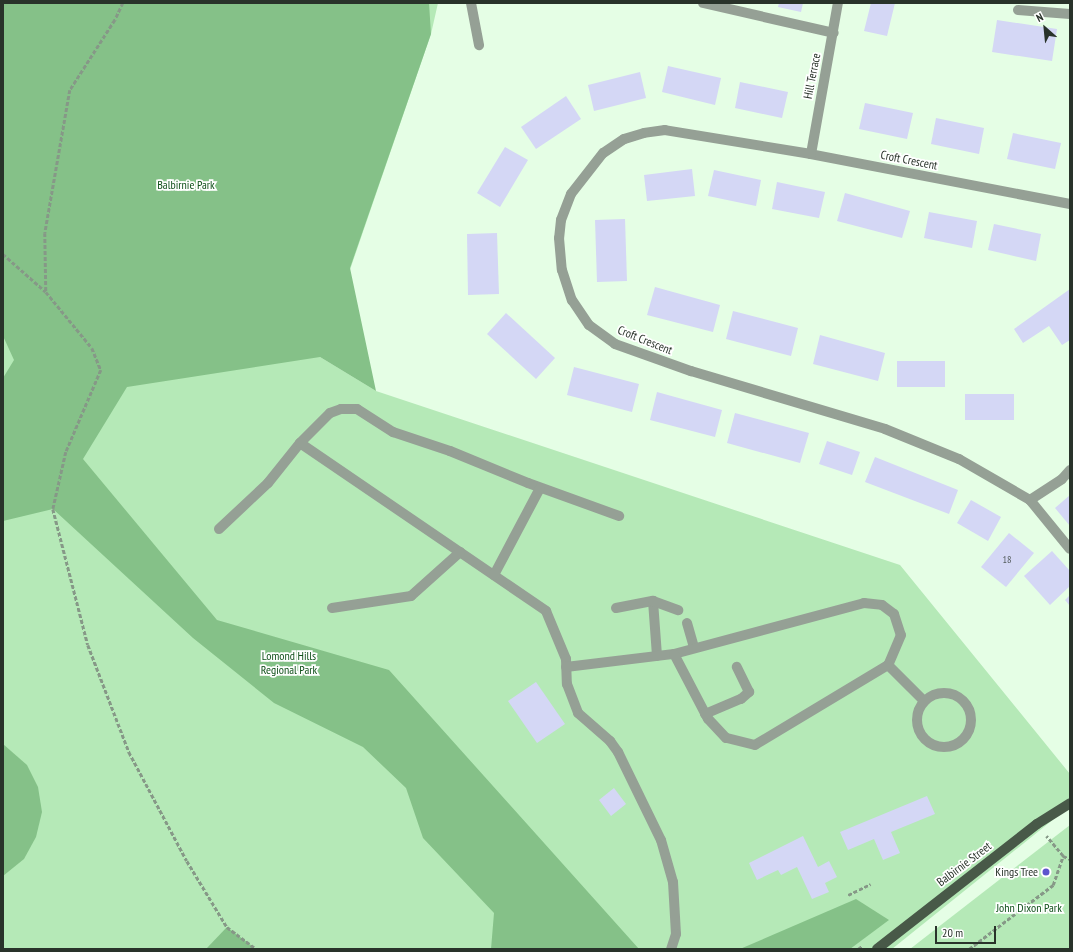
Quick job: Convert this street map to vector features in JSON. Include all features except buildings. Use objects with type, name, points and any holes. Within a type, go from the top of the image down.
[{"type":"main road","name":"Balbirnie Street","points":[[876,949],[1037,824],[1070,803]]},
{"type":"street","points":[[471,3],[479,45]]},
{"type":"street","points":[[703,3],[834,33]]},
{"type":"street","name":"Hill Terrace","points":[[811,154],[834,33],[838,3]]},
{"type":"street","points":[[1018,10],[1070,14]]},
{"type":"street","name":"Croft Crescent","points":[[1030,500],[959,459],[920,442],[884,429],[683,368],[615,344],[589,325],[575,306],[562,270],[559,238],[561,220],[577,184],[603,153],[624,139],[644,133],[665,130],[811,154],[1070,204]]},
{"type":"street","points":[[219,529],[268,484],[300,443],[330,413],[341,409],[357,408],[393,432],[450,451],[540,488],[619,516]]},
{"type":"street","points":[[300,443],[546,611],[566,659],[567,684],[578,713],[610,741],[618,752],[661,840],[673,882],[676,934],[671,949]]},
{"type":"street","points":[[1070,470],[1062,479],[1030,500],[1070,549]]},
{"type":"street","points":[[494,575],[540,488]]},
{"type":"street","points":[[332,608],[411,596],[460,552]]},
{"type":"street","points":[[653,601],[656,656]]},
{"type":"street","points":[[616,608],[653,601],[678,610]]},
{"type":"street","points":[[566,667],[674,654],[864,603],[882,605],[894,614],[901,635],[888,665],[755,745],[726,738],[705,714],[674,654]]},
{"type":"street","points":[[687,623],[694,648]]},
{"type":"street","points":[[888,665],[924,701]]},
{"type":"street","points":[[705,714],[741,700],[749,692],[737,667]]},
{"type":"street","points":[[939,692],[957,696],[964,702],[970,714],[970,727],[966,735],[952,746],[934,746],[926,741],[920,734],[916,717],[924,701],[939,692]]},
{"type":"path","points":[[46,292],[45,234],[70,90],[115,20],[123,3]]},
{"type":"path","points":[[3,254],[46,292],[92,348],[101,370],[66,452],[52,509],[88,645],[129,752],[186,861],[227,928],[256,949]]},
{"type":"path","points":[[1037,824],[1063,856],[1070,859]]},
{"type":"path","points":[[969,949],[1053,885],[1063,856]]},
{"type":"path","points":[[848,895],[871,884]]},
{"type":"green space","name":"Lomond Hills Regional Park","points":[[3,3],[438,3],[431,34],[320,357],[376,391],[900,565],[1070,774],[1070,806],[892,949],[3,949]]},
{"type":"green space","name":"Balbirnie Park","points":[[3,3],[429,3],[431,34],[350,268],[376,391],[320,357],[127,387],[83,459],[217,620],[389,670],[639,949],[491,949],[494,913],[423,838],[406,788],[363,747],[274,703],[193,638],[53,509],[3,521],[3,378],[14,360],[3,336]]},
{"type":"green space","points":[[3,744],[27,765],[38,787],[42,812],[36,837],[24,859],[3,876]]},
{"type":"green space","name":"John Dixon Park","points":[[1070,825],[1070,949],[910,949]]},
{"type":"green space","points":[[856,899],[889,920],[850,949],[740,949]]},
{"type":"green space","points":[[227,927],[256,949],[206,949]]},
{"type":"place","name":"Kings Tree","points":[[1046,872]]}]
